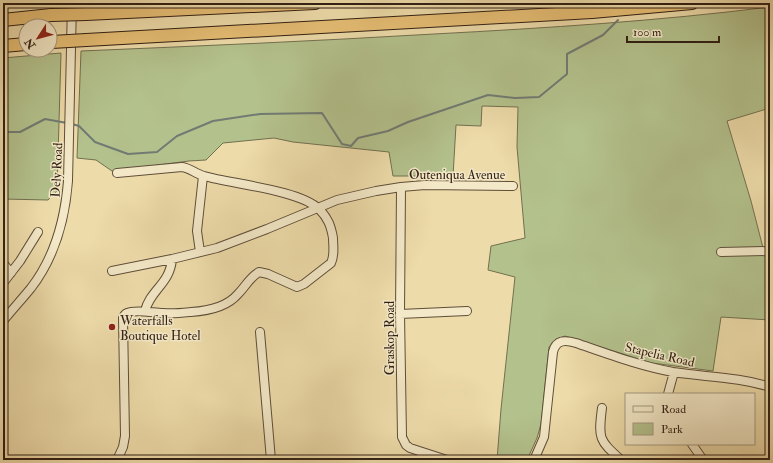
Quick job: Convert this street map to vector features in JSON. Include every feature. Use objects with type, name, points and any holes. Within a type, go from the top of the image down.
[{"type":"highway","points":[[3,20],[51,15],[314,3]]},
{"type":"highway","points":[[58,42],[584,13],[692,3]]},
{"type":"highway","points":[[3,46],[18,45]]},
{"type":"street","name":"Dely Road","points":[[3,321],[35,283],[49,259],[56,243],[67,200],[72,3]]},
{"type":"street","points":[[117,173],[177,166],[187,168],[203,176],[297,197],[318,208],[330,224],[334,248],[333,260],[329,265],[304,284],[297,287],[268,274],[259,272],[250,278],[241,292],[234,298],[217,307],[204,311],[186,313],[153,313],[145,311],[128,312],[123,318],[125,436],[123,447],[117,460]]},
{"type":"street","points":[[200,252],[197,231],[203,176]]},
{"type":"street","name":"Outeniqua Avenue","points":[[112,272],[200,252],[240,240],[337,200],[376,191],[425,185],[512,186]]},
{"type":"street","name":"Graskop Road","points":[[401,187],[400,314],[402,437],[410,448],[447,460]]},
{"type":"street","points":[[3,283],[12,273],[38,232]]},
{"type":"street","points":[[721,252],[770,251]]},
{"type":"street","points":[[145,311],[149,300],[165,281],[170,271],[172,259]]},
{"type":"street","points":[[3,263],[12,273]]},
{"type":"street","points":[[400,314],[467,311]]},
{"type":"street","points":[[260,332],[271,460]]},
{"type":"street","name":"Stapelia Road","points":[[534,460],[544,437],[553,352],[556,344],[564,341],[569,341],[629,361],[674,372],[745,381],[770,386]]},
{"type":"street","points":[[668,393],[674,372]]},
{"type":"street","points":[[602,408],[600,433],[604,443],[621,460]]},
{"type":"street","points":[[693,445],[703,460]]},
{"type":"green space","points":[[770,7],[770,108],[727,121],[751,201],[770,275],[770,320],[721,317],[713,371],[652,363],[565,336],[556,339],[549,347],[541,424],[537,438],[527,460],[497,460],[515,277],[488,270],[491,246],[525,238],[517,147],[518,107],[482,106],[481,126],[456,125],[453,176],[393,176],[389,152],[293,142],[274,138],[223,143],[206,160],[112,171],[96,160],[77,158],[81,51],[302,41],[602,24]]},
{"type":"green space","points":[[58,53],[61,53],[57,191],[48,200],[3,199],[3,58],[18,57],[18,58],[58,58]]},
{"type":"waterway","points":[[72,124],[79,126],[95,142],[128,154],[157,152],[177,136],[213,121],[260,114],[322,113],[342,144],[351,146],[358,138],[388,131],[408,122],[488,95],[515,98],[539,97],[567,74],[567,54],[603,35],[618,20]]},
{"type":"waterway","points":[[3,132],[20,132],[45,119],[67,123]]},
{"type":"place","name":"Waterfalls Boutique Hotel","points":[[112,327]]}]
